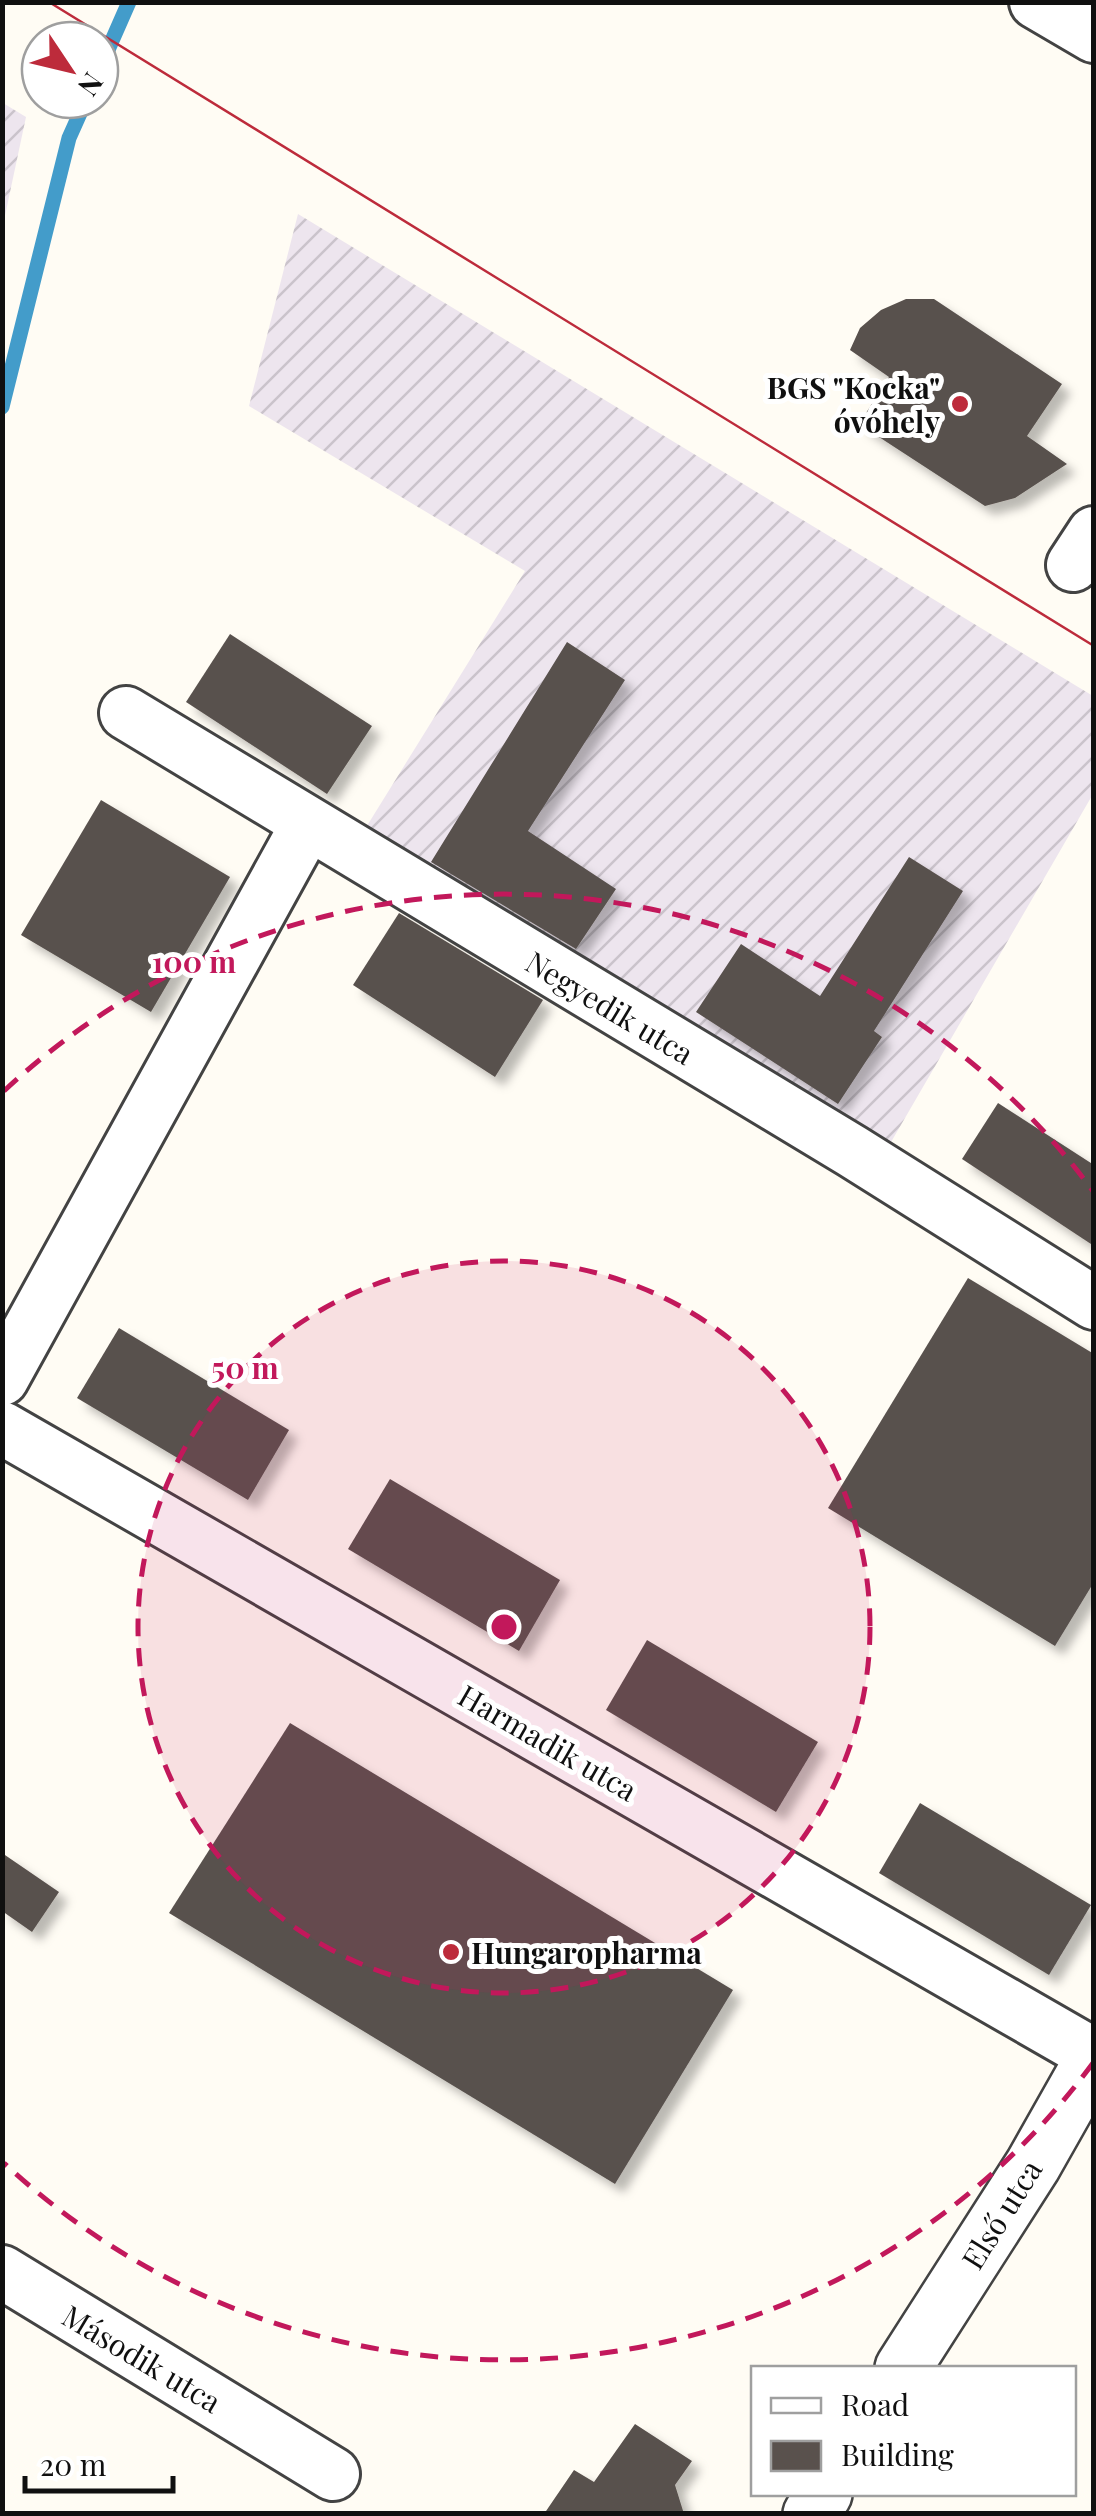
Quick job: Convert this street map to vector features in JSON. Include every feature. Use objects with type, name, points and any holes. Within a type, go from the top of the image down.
[{"type":"street","points":[[1036,2],[1094,36]]},
{"type":"street","name":"Negyedik utca","points":[[126,713],[852,1151],[1094,1303]]},
{"type":"street","points":[[2,1379],[307,825]]},
{"type":"street","name":"Harmadik utca","points":[[2,1428],[1094,2056]]},
{"type":"street","name":"Első utca","points":[[905,2366],[1034,2165],[1094,2056]]},
{"type":"street","name":"Második utca","points":[[2,2272],[334,2474]]},
{"type":"shaded area","points":[[3,103],[20,113],[20,120],[25,120],[3,225]]},
{"type":"shaded area","points":[[298,214],[1093,696],[1093,794],[887,1149],[365,829],[525,571],[249,406]]},
{"type":"building","name":"BGS \"Kocka\" óvóhely","points":[[906,299],[934,299],[1062,384],[1027,436],[1067,464],[1015,498],[985,506],[859,424],[889,377],[850,350],[860,328],[881,310]]},
{"type":"building","points":[[230,634],[372,726],[327,794],[186,702]]},
{"type":"building","points":[[567,642],[625,680],[528,831],[616,889],[576,949],[431,862]]},
{"type":"building","points":[[101,800],[230,877],[151,1012],[21,935]]},
{"type":"building","points":[[909,857],[963,891],[874,1031],[882,1037],[838,1104],[696,1012],[741,944],[820,996]]},
{"type":"building","points":[[399,913],[543,1000],[495,1077],[353,985]]},
{"type":"building","points":[[998,1103],[1094,1165],[1094,1246],[962,1159]]},
{"type":"building","points":[[968,1278],[1094,1354],[1094,1582],[1055,1646],[828,1508]]},
{"type":"building","points":[[119,1328],[289,1430],[248,1500],[77,1398]]},
{"type":"building","points":[[390,1479],[560,1580],[519,1651],[348,1549]]},
{"type":"building","points":[[647,1640],[818,1742],[776,1812],[606,1710]]},
{"type":"building","name":"Hungaropharma","points":[[290,1723],[733,1990],[615,2184],[169,1913]]},
{"type":"building","points":[[920,1803],[1091,1905],[1049,1975],[879,1873]]},
{"type":"building","points":[[2,1853],[59,1892],[32,1932],[2,1911]]},
{"type":"building","points":[[635,2424],[692,2461],[675,2485],[684,2514],[544,2514],[574,2470],[594,2482]]},
{"type":"waterway","points":[[120,22],[129,2]]},
{"type":"waterway","points":[[2,407],[69,138],[77,120]]},
{"type":"tram line","points":[[49,2],[1094,646]]},
{"type":"place","name":"BGS \"Kocka\" óvóhely","points":[[960,404]]},
{"type":"place","name":"Hungaropharma","points":[[451,1952]]}]
